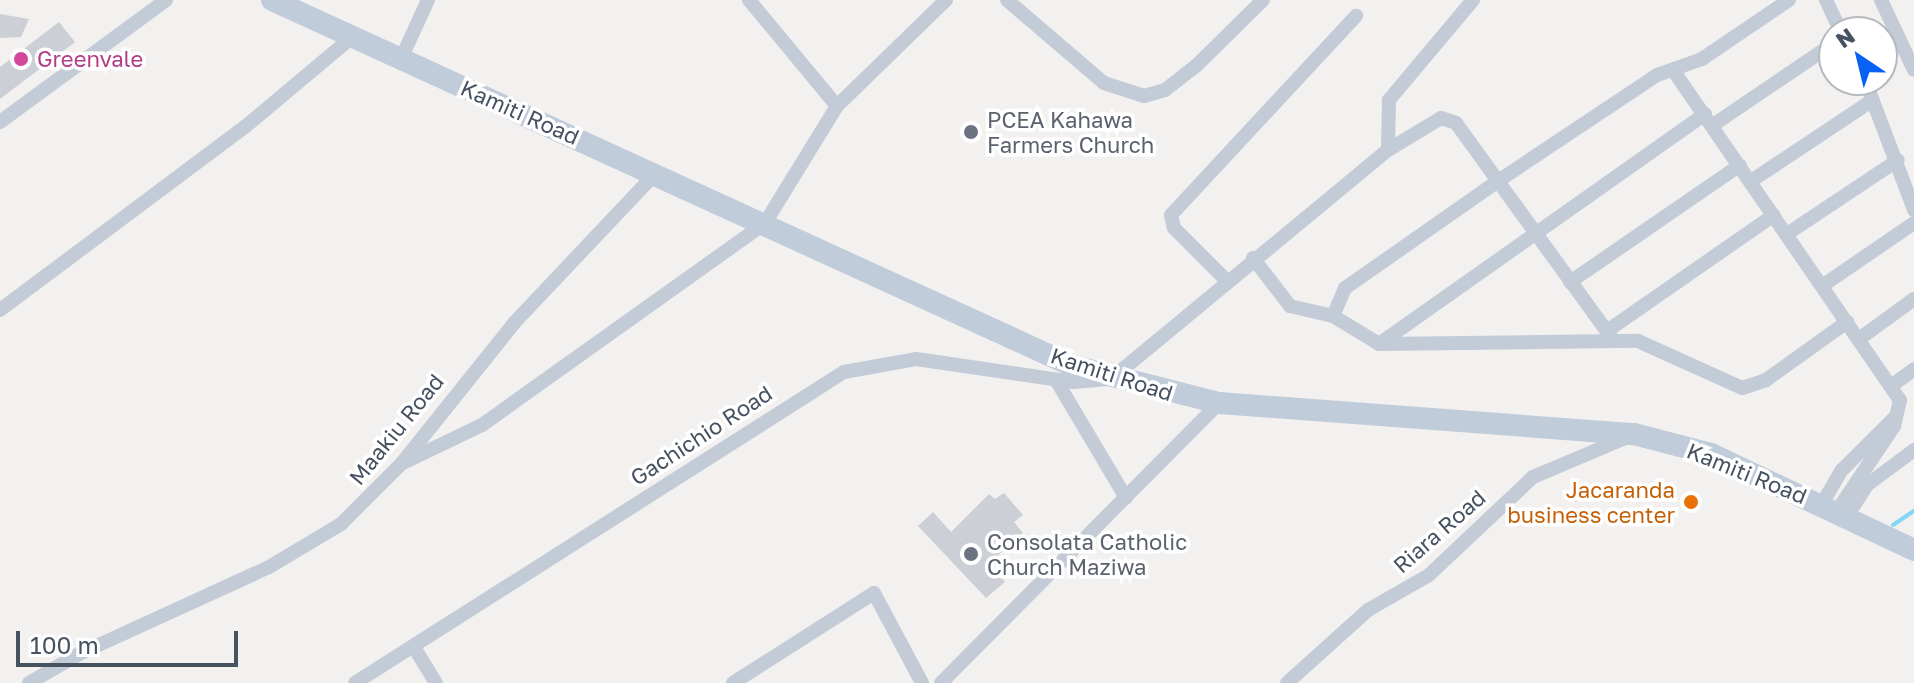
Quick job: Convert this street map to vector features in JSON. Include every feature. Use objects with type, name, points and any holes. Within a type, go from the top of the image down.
[{"type":"main road","name":"Kamiti Road","points":[[272,0],[1111,379],[1219,403],[1634,434],[1711,454],[1914,550]]},
{"type":"street","points":[[0,122],[166,0]]},
{"type":"street","points":[[401,59],[428,0]]},
{"type":"street","points":[[749,0],[780,45],[837,106]]},
{"type":"street","points":[[402,463],[482,425],[765,223],[837,106],[946,0]]},
{"type":"street","points":[[1007,0],[1104,83],[1144,96],[1165,90],[1196,66],[1263,0]]},
{"type":"street","points":[[1388,150],[1389,100],[1473,0]]},
{"type":"street","points":[[1333,316],[1345,288],[1498,181],[1657,75],[1722,47],[1789,0]]},
{"type":"street","points":[[1881,0],[1914,70]]},
{"type":"street","points":[[1226,280],[1174,228],[1171,215],[1356,16]]},
{"type":"street","points":[[0,310],[246,126],[352,37]]},
{"type":"street","points":[[1379,344],[1533,233],[1818,53]]},
{"type":"street","points":[[1673,70],[1891,386],[1900,404],[1835,511]]},
{"type":"street","points":[[1871,96],[1898,160],[1914,210]]},
{"type":"street","points":[[1751,181],[1873,100]]},
{"type":"street","points":[[1111,379],[1226,280],[1388,150],[1447,117],[1498,181],[1611,336]]},
{"type":"street","points":[[1787,234],[1898,160]]},
{"type":"street","points":[[1570,282],[1740,165]]},
{"type":"street","name":"Maakiu Road","points":[[29,683],[308,546],[341,524],[402,463],[476,366],[656,173]]},
{"type":"street","points":[[1611,336],[1774,215]]},
{"type":"street","points":[[1822,286],[1914,223]]},
{"type":"street","points":[[1253,258],[1290,306],[1333,316],[1379,344],[1611,336],[1654,345],[1742,388],[1766,380],[1847,322]]},
{"type":"street","points":[[1859,339],[1914,299]]},
{"type":"street","name":"Gachichio Road","points":[[355,683],[844,372],[916,359],[1056,380],[1111,379]]},
{"type":"street","points":[[1891,386],[1914,369]]},
{"type":"street","points":[[1056,380],[1126,498]]},
{"type":"street","points":[[941,683],[1219,403]]},
{"type":"street","name":"Riara Road","points":[[1287,683],[1368,610],[1429,575],[1533,477],[1634,434]]},
{"type":"street","points":[[1835,511],[1914,450]]},
{"type":"street","points":[[733,683],[874,593],[922,683]]},
{"type":"street","points":[[414,647],[436,683]]},
{"type":"building","points":[[0,14],[29,19],[21,37],[0,38]]},
{"type":"building","points":[[59,22],[75,42],[0,99],[0,67]]},
{"type":"building","name":"Consolata Catholic Church Maziwa","points":[[1004,493],[1023,515],[1014,522],[1023,533],[989,563],[1005,582],[986,598],[918,526],[933,512],[951,532],[989,494],[995,499]]},
{"type":"waterway","points":[[1893,525],[1914,511]]},
{"type":"place","name":"Greenvale","points":[[21,59]]},
{"type":"place","name":"PCEA Kahawa Farmers Church","points":[[971,132]]},
{"type":"place","name":"Jacaranda business center","points":[[1691,502]]},
{"type":"place","name":"Consolata Catholic Church Maziwa","points":[[971,554]]}]
